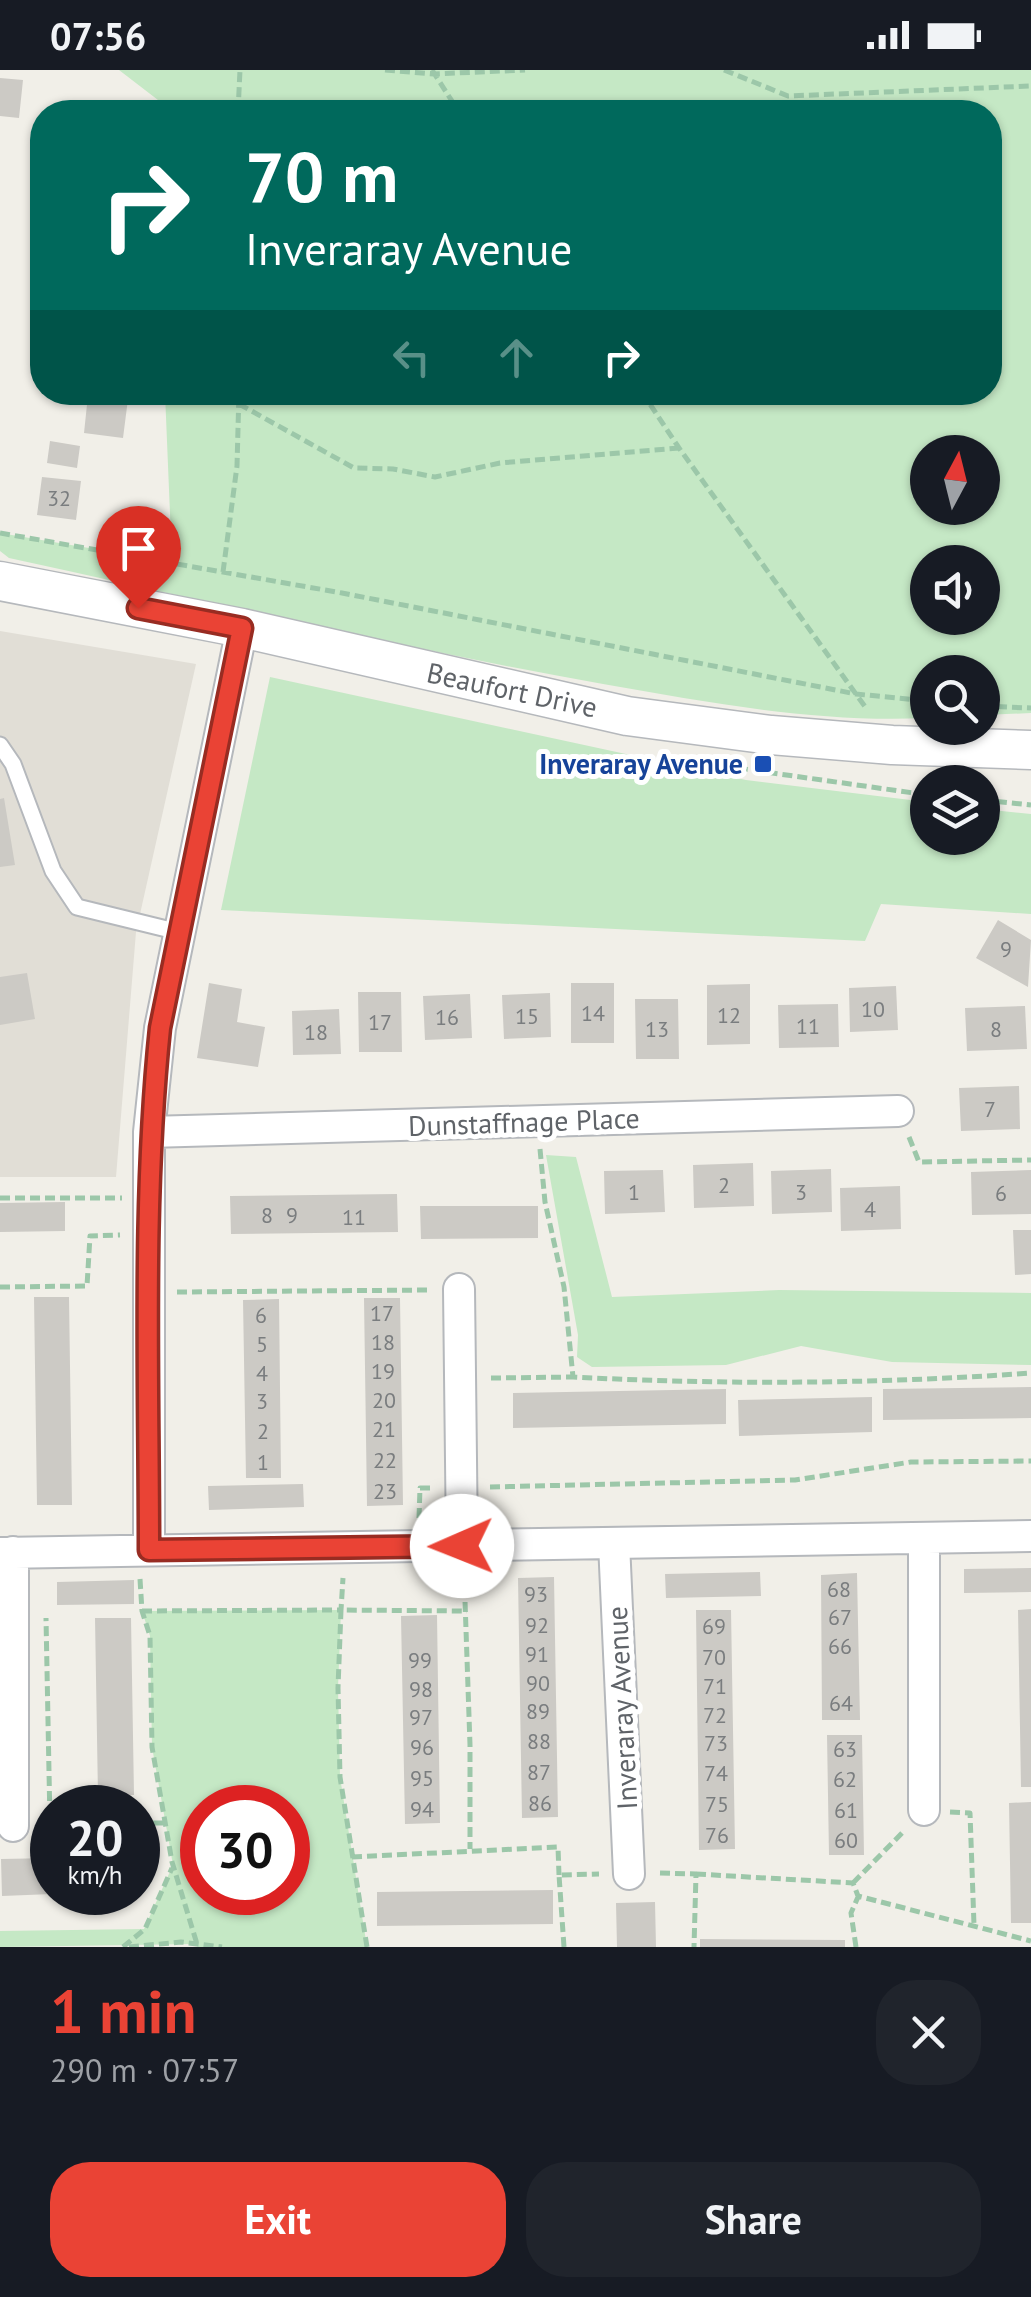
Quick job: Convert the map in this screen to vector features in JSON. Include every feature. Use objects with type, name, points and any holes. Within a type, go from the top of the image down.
[{"type":"street","name":"Beaufort Drive","points":[[0,580],[242,628],[626,716],[771,735],[1031,750]]},
{"type":"street","points":[[145,1560],[149,1132],[160,1028],[242,628]]},
{"type":"street","name":"Dunstaffnage Place","points":[[149,1132],[898,1110]]},
{"type":"street","points":[[459,1290],[462,1546]]},
{"type":"street","points":[[13,1826],[7,1552],[145,1560],[345,1547],[1031,1536]]},
{"type":"street","points":[[924,1538],[924,1810]]},
{"type":"street","name":"Inveraray Avenue","points":[[614,1543],[629,1874]]},
{"type":"lane","points":[[0,745],[13,764],[53,871],[78,907],[179,932]]},
{"type":"path","points":[[239,100],[240,70]]},
{"type":"path","points":[[385,70],[525,70]]},
{"type":"path","points":[[724,70],[788,96],[1031,86]]},
{"type":"path","points":[[433,72],[452,100]]},
{"type":"path","points":[[223,572],[238,466],[239,405]]},
{"type":"path","points":[[241,405],[354,468],[394,468],[435,477],[500,463],[678,448]]},
{"type":"path","points":[[650,405],[832,658]]},
{"type":"path","points":[[0,532],[768,678],[910,699]]},
{"type":"path","points":[[1000,707],[1031,708]]},
{"type":"path","points":[[1000,802],[1029,806]]},
{"type":"path","points":[[898,1110],[919,1162],[1031,1160]]},
{"type":"path","points":[[537,1121],[544,1202],[564,1288],[573,1377]]},
{"type":"path","points":[[0,1198],[149,1198]]},
{"type":"path","points":[[0,1287],[86,1286],[90,1236],[149,1234]]},
{"type":"path","points":[[149,1292],[459,1290]]},
{"type":"path","points":[[461,1379],[573,1377],[879,1383],[1031,1373]]},
{"type":"path","points":[[419,1546],[420,1488],[795,1480],[911,1462],[1031,1461]]},
{"type":"path","points":[[462,1546],[467,1611],[470,1849]]},
{"type":"path","points":[[345,1547],[338,1688],[340,1777],[367,1947]]},
{"type":"path","points":[[145,1560],[142,1611],[150,1636],[152,1747],[173,1866],[197,1944]]},
{"type":"path","points":[[142,1611],[467,1611]]},
{"type":"path","points":[[46,1614],[50,1785]]},
{"type":"path","points":[[696,1874],[852,1883],[924,1810],[970,1813],[974,1925]]},
{"type":"path","points":[[160,1823],[166,1823]]},
{"type":"path","points":[[13,1826],[30,1825]]},
{"type":"path","points":[[352,1858],[558,1847],[559,1874]]},
{"type":"path","points":[[126,1947],[144,1929],[173,1866]]},
{"type":"path","points":[[852,1883],[858,1896],[851,1913],[856,1947]]},
{"type":"path","points":[[858,1896],[1031,1941]]},
{"type":"path","points":[[126,1947],[181,1942],[222,1947]]},
{"type":"shaded area","points":[[0,631],[196,664],[136,932],[116,1177],[0,1177]]},
{"type":"green space","points":[[119,70],[1031,70],[1031,713],[1000,714],[1000,655],[910,655],[910,718],[805,714],[528,670],[9,558],[0,551],[0,533],[172,562],[165,405],[1002,405],[1002,100],[158,100]]},
{"type":"green space","points":[[270,677],[746,780],[910,800],[910,855],[1000,855],[1000,811],[1031,814],[1031,914],[881,904],[865,941],[221,910]]},
{"type":"green space","points":[[546,1155],[576,1157],[612,1297],[779,1290],[1031,1293],[1031,1365],[892,1362],[801,1346],[726,1365],[592,1367],[577,1357],[578,1335]]},
{"type":"green space","points":[[341,1610],[340,1777],[367,1947],[0,1947],[0,1931],[144,1929],[150,1915],[160,1915],[160,1894],[173,1865],[152,1747],[150,1636],[142,1611]]},
{"type":"building","points":[[0,78],[23,80],[19,118],[0,116]]},
{"type":"building","points":[[87,405],[127,405],[123,438],[84,433]]},
{"type":"building","points":[[50,441],[80,446],[77,468],[47,463]]},
{"type":"building","points":[[42,477],[81,481],[76,520],[37,515]]},
{"type":"building","points":[[4,798],[15,865],[0,867],[0,799]]},
{"type":"building","points":[[998,920],[1031,940],[1028,987],[976,958]]},
{"type":"building","points":[[27,973],[35,1019],[0,1025],[0,977]]},
{"type":"building","points":[[209,983],[242,989],[237,1022],[265,1027],[258,1067],[197,1058]]},
{"type":"building","points":[[571,983],[614,983],[614,1043],[571,1043]]},
{"type":"building","points":[[750,984],[750,1044],[707,1045],[707,985]]},
{"type":"building","points":[[896,986],[898,1030],[850,1032],[849,988]]},
{"type":"building","points":[[358,992],[401,992],[402,1052],[359,1052]]},
{"type":"building","points":[[550,993],[551,1037],[504,1039],[502,995]]},
{"type":"building","points":[[470,994],[472,1038],[425,1040],[423,996]]},
{"type":"building","points":[[635,999],[678,999],[679,1059],[636,1059]]},
{"type":"building","points":[[838,1004],[839,1047],[779,1048],[778,1005]]},
{"type":"building","points":[[1025,1006],[1027,1049],[967,1051],[965,1008]]},
{"type":"building","points":[[339,1009],[341,1054],[293,1055],[292,1011]]},
{"type":"building","points":[[1019,1086],[1020,1129],[961,1131],[959,1088]]},
{"type":"building","points":[[753,1163],[754,1206],[694,1208],[693,1165]]},
{"type":"building","points":[[831,1169],[832,1212],[772,1214],[771,1171]]},
{"type":"building","points":[[663,1170],[665,1212],[605,1214],[604,1171]]},
{"type":"building","points":[[1031,1170],[1031,1214],[972,1215],[971,1172]]},
{"type":"building","points":[[900,1186],[901,1229],[841,1231],[840,1188]]},
{"type":"building","points":[[397,1194],[398,1232],[231,1234],[230,1196]]},
{"type":"building","points":[[65,1202],[65,1231],[0,1232],[0,1203]]},
{"type":"building","points":[[420,1206],[538,1206],[538,1238],[421,1239]]},
{"type":"building","points":[[1013,1230],[1031,1230],[1031,1274],[1015,1275]]},
{"type":"building","points":[[34,1297],[69,1297],[72,1505],[37,1505]]},
{"type":"building","points":[[364,1298],[400,1298],[403,1505],[367,1506]]},
{"type":"building","points":[[279,1299],[281,1478],[246,1478],[243,1300]]},
{"type":"building","points":[[1031,1387],[1031,1418],[883,1420],[883,1389]]},
{"type":"building","points":[[726,1389],[726,1424],[513,1428],[513,1393]]},
{"type":"building","points":[[872,1397],[872,1432],[739,1436],[738,1400]]},
{"type":"building","points":[[303,1484],[304,1507],[209,1510],[208,1486]]},
{"type":"building","points":[[1031,1568],[1031,1592],[964,1593],[964,1569]]},
{"type":"building","points":[[760,1572],[761,1596],[666,1598],[665,1574]]},
{"type":"building","points":[[857,1573],[860,1720],[822,1720],[821,1575]]},
{"type":"building","points":[[554,1577],[558,1817],[522,1818],[518,1578]]},
{"type":"building","points":[[134,1580],[134,1604],[57,1605],[57,1582]]},
{"type":"building","points":[[1031,1609],[1031,1787],[1021,1787],[1018,1610]]},
{"type":"building","points":[[696,1610],[731,1610],[735,1849],[699,1850]]},
{"type":"building","points":[[437,1615],[440,1823],[405,1824],[401,1616]]},
{"type":"building","points":[[95,1618],[131,1618],[134,1785],[98,1785]]},
{"type":"building","points":[[827,1735],[862,1735],[864,1855],[829,1855]]},
{"type":"building","points":[[1031,1802],[1031,1923],[1011,1923],[1009,1803]]},
{"type":"building","points":[[30,1858],[30,1895],[2,1896],[1,1859]]},
{"type":"building","points":[[553,1890],[553,1924],[377,1926],[377,1892]]},
{"type":"building","points":[[655,1902],[656,1947],[617,1947],[616,1903]]},
{"type":"building","points":[[700,1939],[845,1940],[845,1947],[700,1947]]},
{"type":"place","name":"Inveraray Avenue","points":[[763,764]]},
{"type":"route","points":[[138,608],[242,628],[156,1062],[149,1132],[149,1550],[462,1546]]}]
